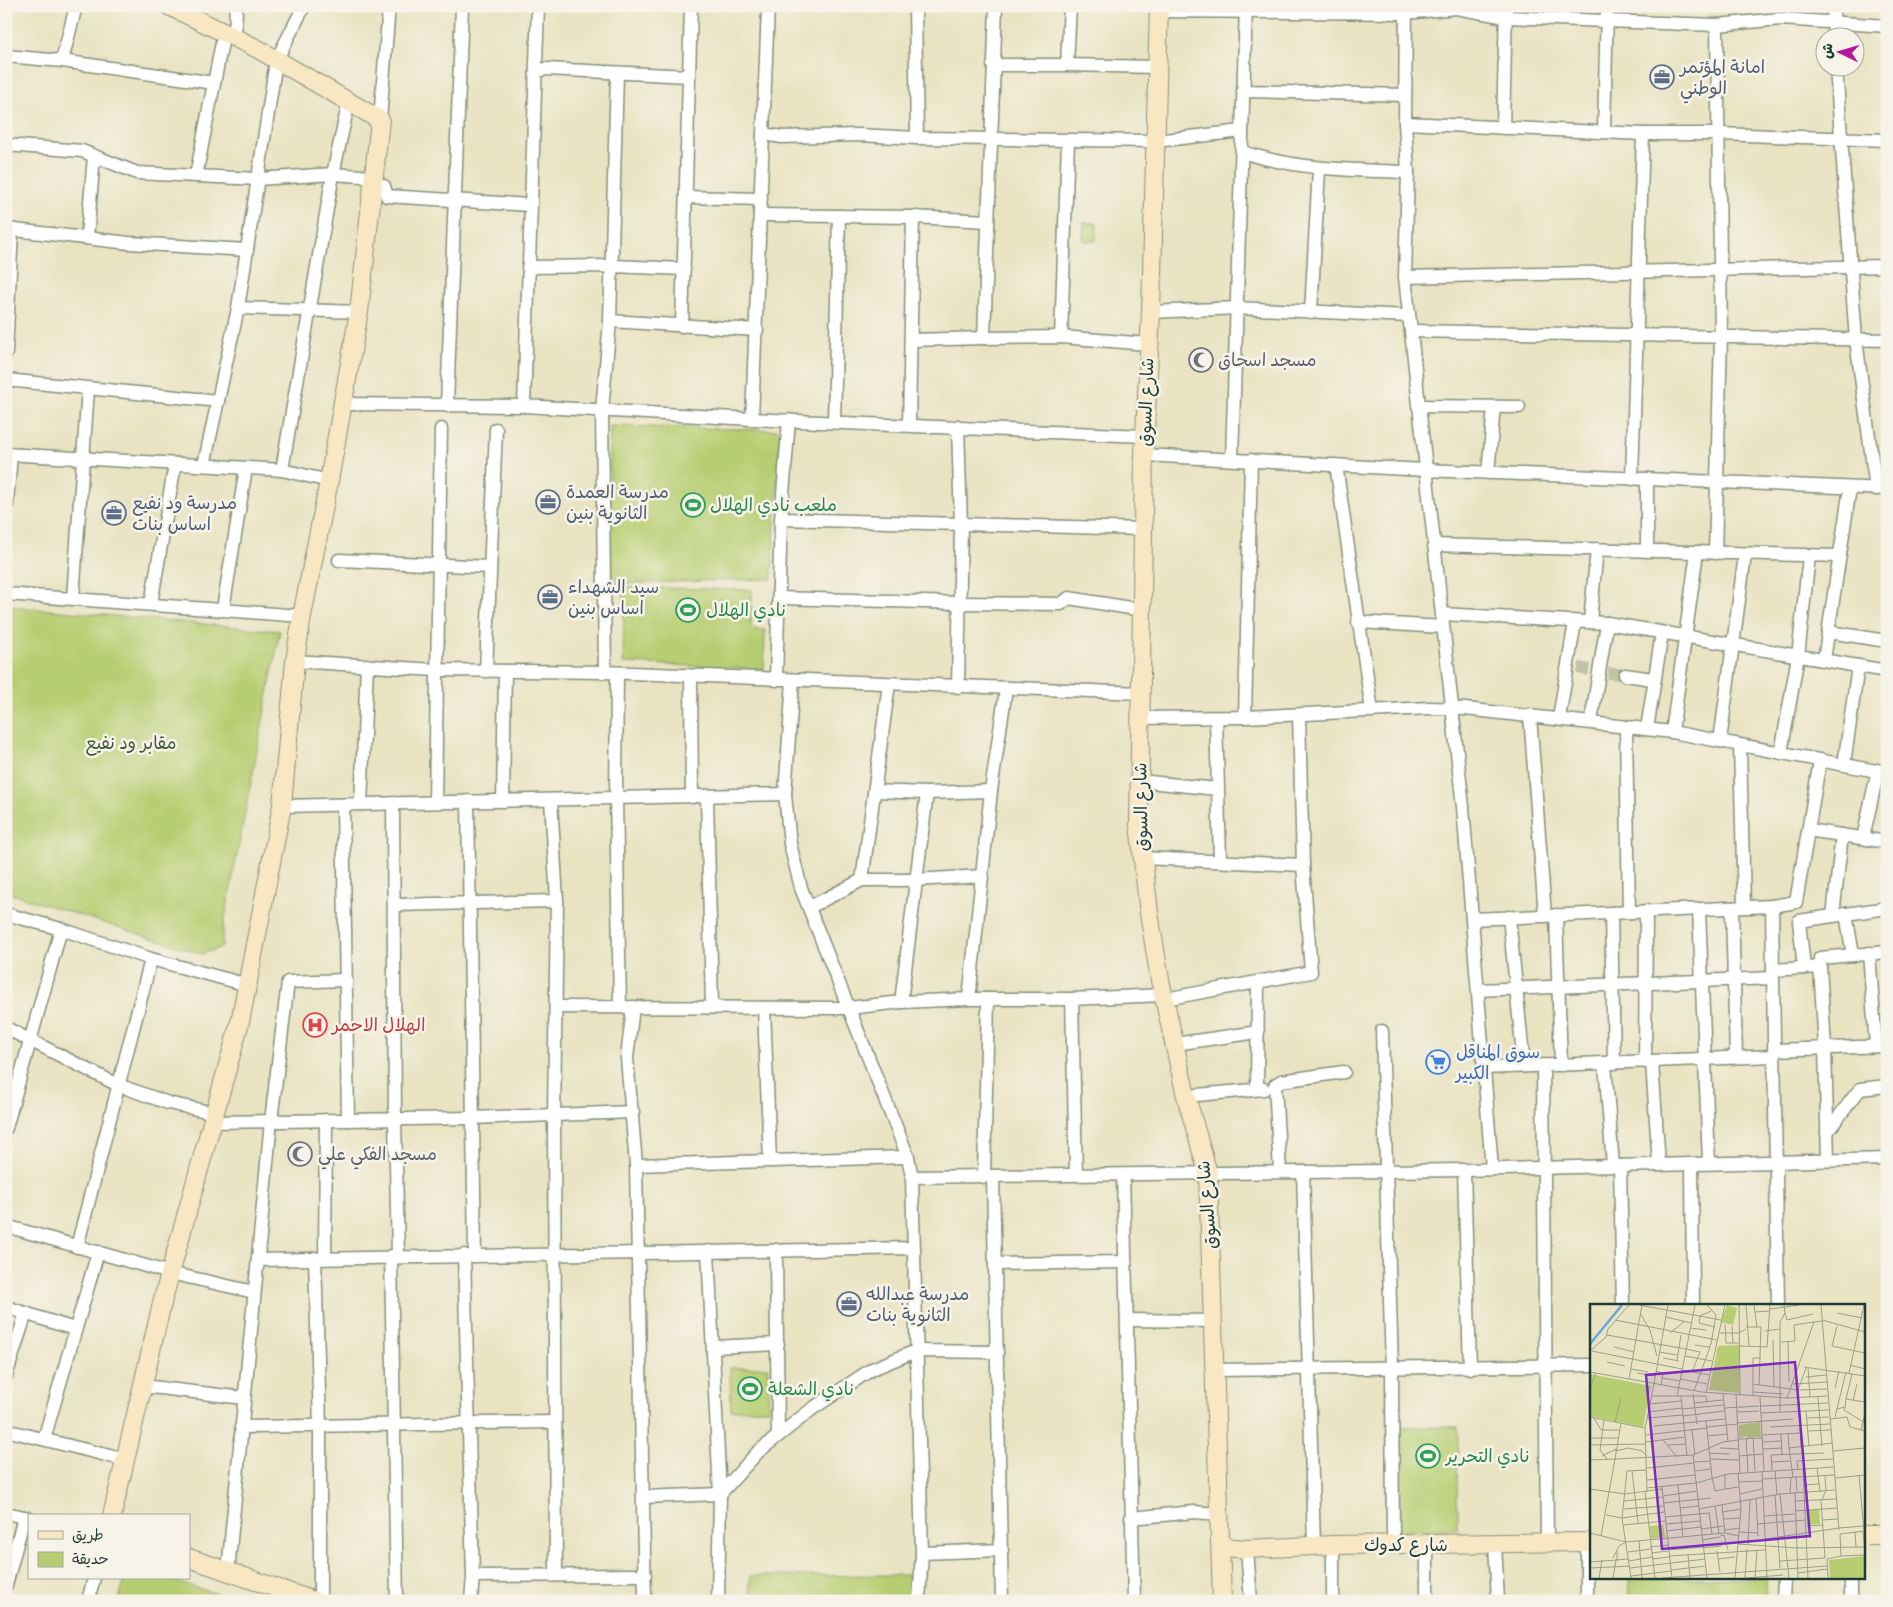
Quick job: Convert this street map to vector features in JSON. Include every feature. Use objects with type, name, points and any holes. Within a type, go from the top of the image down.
[{"type":"street","points":[[62,61],[76,6]]},
{"type":"street","points":[[169,6],[230,35],[380,120]]},
{"type":"street","points":[[196,176],[214,83],[230,35],[236,6]]},
{"type":"street","points":[[204,466],[238,308],[276,61],[304,6]]},
{"type":"street","points":[[112,1514],[170,1273],[214,1118],[248,985],[282,806],[295,661],[302,616],[359,312],[374,182],[389,6]]},
{"type":"street","points":[[447,406],[462,6]]},
{"type":"street","points":[[524,406],[538,6]]},
{"type":"street","points":[[682,326],[691,6]]},
{"type":"street","points":[[752,419],[757,330],[768,6]]},
{"type":"street","points":[[915,6],[917,138]]},
{"type":"street","points":[[984,338],[996,6]]},
{"type":"street","points":[[1067,66],[1070,6]]},
{"type":"street","points":[[1604,131],[1607,6]]},
{"type":"street","points":[[1832,6],[1834,28]]},
{"type":"street","points":[[1159,9],[1406,10],[1456,8],[1606,21],[1717,25],[1781,12],[1834,22],[1887,26]]},
{"type":"street","name":"شارع السوق","points":[[1159,9],[1151,312],[1144,436],[1142,528],[1140,718],[1142,858],[1148,913],[1165,997],[1186,1096],[1208,1173],[1211,1224],[1211,1321],[1217,1514],[1221,1547],[1222,1601]]},
{"type":"street","points":[[1232,460],[1246,9]]},
{"type":"street","points":[[1406,10],[1405,123],[1408,172],[1405,277],[1452,708],[1472,919],[1492,1169]]},
{"type":"street","points":[[1503,128],[1506,12]]},
{"type":"street","points":[[1715,553],[1721,337],[1717,25]]},
{"type":"street","points":[[6,56],[62,61],[214,83]]},
{"type":"street","points":[[993,65],[1156,67]]},
{"type":"street","points":[[536,71],[546,69],[617,74],[689,76]]},
{"type":"street","points":[[617,74],[610,322],[602,410],[616,798],[620,1006]]},
{"type":"street","points":[[1144,455],[1425,470],[1881,489],[1856,340],[1837,78]]},
{"type":"street","points":[[1243,91],[1405,95]]},
{"type":"street","points":[[282,470],[333,174],[349,101]]},
{"type":"street","points":[[1405,123],[1643,134],[1719,134],[1887,140]]},
{"type":"street","points":[[763,134],[782,137],[858,135],[1068,141],[1156,140],[1242,131]]},
{"type":"street","points":[[1632,478],[1643,134]]},
{"type":"street","points":[[1060,337],[1068,141]]},
{"type":"street","points":[[6,145],[82,151],[137,173],[258,180],[333,174],[362,176],[384,186],[388,196],[455,202],[530,205]]},
{"type":"street","points":[[1242,152],[1277,163],[1320,169],[1408,172]]},
{"type":"street","points":[[87,238],[94,156]]},
{"type":"street","points":[[1311,312],[1320,169]]},
{"type":"street","points":[[686,197],[761,199]]},
{"type":"street","points":[[760,215],[913,217],[988,221]]},
{"type":"street","points":[[834,422],[839,216]]},
{"type":"street","points":[[909,424],[913,217]]},
{"type":"street","points":[[6,353],[9,229],[129,243],[247,250]]},
{"type":"street","points":[[528,267],[612,266],[684,269]]},
{"type":"street","points":[[1405,277],[1640,270],[1887,266]]},
{"type":"street","points":[[238,308],[359,312]]},
{"type":"street","points":[[1151,312],[1237,308],[1408,316]]},
{"type":"street","points":[[610,322],[757,330]]},
{"type":"street","points":[[1411,331],[1887,340]]},
{"type":"street","points":[[911,340],[1060,337],[1148,344]]},
{"type":"street","points":[[6,380],[88,390],[218,400]]},
{"type":"street","points":[[73,598],[88,390]]},
{"type":"street","points":[[343,404],[524,406],[752,419],[958,426],[1144,436]]},
{"type":"street","points":[[1418,406],[1519,407]]},
{"type":"street","points":[[1488,472],[1494,407]]},
{"type":"street","points":[[776,680],[781,519],[789,420]]},
{"type":"street","points":[[958,426],[961,525],[958,687]]},
{"type":"street","points":[[435,802],[435,670],[441,429]]},
{"type":"street","points":[[486,671],[496,429]]},
{"type":"street","points":[[6,514],[8,454],[282,470],[329,480]]},
{"type":"street","points":[[1245,718],[1251,460]]},
{"type":"street","points":[[151,604],[175,464]]},
{"type":"street","points":[[1336,465],[1372,711]]},
{"type":"street","points":[[223,608],[246,468]]},
{"type":"street","points":[[1647,479],[1647,551]]},
{"type":"street","points":[[1824,660],[1850,488]]},
{"type":"street","points":[[781,519],[961,525],[1142,528]]},
{"type":"street","points":[[1434,545],[1745,555],[1840,556]]},
{"type":"street","points":[[1590,622],[1597,549]]},
{"type":"street","points":[[1672,732],[1697,552]]},
{"type":"street","points":[[1720,741],[1745,555]]},
{"type":"street","points":[[1781,752],[1798,656],[1809,556]]},
{"type":"street","points":[[339,560],[490,567]]},
{"type":"street","points":[[6,594],[223,608],[302,616]]},
{"type":"street","points":[[779,598],[960,604],[1061,604],[1069,598],[1142,610]]},
{"type":"street","points":[[1358,622],[1442,620],[1607,623],[1887,671]]},
{"type":"street","points":[[1575,622],[1588,670],[1591,722]]},
{"type":"street","points":[[1559,718],[1588,670],[1607,623]]},
{"type":"street","points":[[1829,632],[1887,641]]},
{"type":"street","points":[[1647,729],[1662,633]]},
{"type":"street","points":[[295,661],[435,670],[611,672],[1141,693]]},
{"type":"street","points":[[361,804],[366,665]]},
{"type":"street","points":[[1844,764],[1858,666]]},
{"type":"street","points":[[504,801],[505,671]]},
{"type":"street","points":[[1626,675],[1654,679]]},
{"type":"street","points":[[691,676],[692,797]]},
{"type":"street","points":[[793,680],[785,794],[790,844],[801,888],[908,1157],[912,1177],[922,1553],[919,1601]]},
{"type":"street","points":[[862,880],[889,684]]},
{"type":"street","points":[[969,999],[991,791],[1006,689]]},
{"type":"street","points":[[1140,718],[1245,718],[1452,708],[1530,714],[1672,732],[1882,772],[1863,838]]},
{"type":"street","points":[[1530,714],[1558,987],[1561,1065]]},
{"type":"street","points":[[556,1007],[848,1008],[900,1002],[969,999],[1165,997],[1258,984],[1311,972],[1304,865],[1299,715]]},
{"type":"street","points":[[1216,718],[1220,860]]},
{"type":"street","points":[[1626,727],[1629,912]]},
{"type":"street","points":[[1736,1058],[1734,980],[1738,908],[1740,745]]},
{"type":"street","points":[[1472,919],[1738,908],[1772,906],[1796,902],[1820,760]]},
{"type":"street","points":[[1140,781],[1217,789]]},
{"type":"street","points":[[874,791],[927,793],[991,791]]},
{"type":"street","points":[[900,1002],[927,793]]},
{"type":"street","points":[[282,806],[785,794]]},
{"type":"street","points":[[707,797],[712,1007]]},
{"type":"street","points":[[552,800],[557,901],[554,1116],[556,1574]]},
{"type":"street","points":[[468,801],[472,1118],[468,1423],[473,1576],[471,1601]]},
{"type":"street","points":[[393,803],[395,905],[394,1424],[397,1601]]},
{"type":"street","points":[[343,805],[348,1120]]},
{"type":"street","points":[[1808,830],[1887,842]]},
{"type":"street","points":[[1833,916],[1842,835]]},
{"type":"street","points":[[1142,858],[1304,865]]},
{"type":"street","points":[[810,907],[862,880],[915,880],[982,876]]},
{"type":"street","points":[[395,905],[557,901]]},
{"type":"street","points":[[1772,906],[1778,1304]]},
{"type":"street","points":[[1804,968],[1799,921],[1887,908]]},
{"type":"street","points":[[1698,909],[1709,1163]]},
{"type":"street","points":[[1646,911],[1648,1062],[1658,1165]]},
{"type":"street","points":[[1611,913],[1612,985],[1609,1063],[1623,1304]]},
{"type":"street","points":[[6,914],[62,929],[151,959],[248,985]]},
{"type":"street","points":[[1846,914],[1853,955]]},
{"type":"street","points":[[1509,917],[1518,989],[1524,1066]]},
{"type":"street","points":[[6,1128],[8,1111],[62,929]]},
{"type":"street","points":[[1828,1160],[1820,958],[1887,952]]},
{"type":"street","points":[[1484,1068],[1736,1058],[1825,1047],[1881,1046],[1869,953]]},
{"type":"street","points":[[77,1247],[151,959]]},
{"type":"street","points":[[1478,990],[1734,980],[1820,967]]},
{"type":"street","points":[[228,1571],[271,1121],[288,982],[346,980]]},
{"type":"street","points":[[1257,1089],[1258,984]]},
{"type":"street","points":[[988,999],[989,1177],[995,1264],[1002,1601]]},
{"type":"street","points":[[1072,999],[1076,1176]]},
{"type":"street","points":[[633,1006],[627,1058],[636,1164],[639,1252],[645,1601]]},
{"type":"street","points":[[764,1008],[770,1162]]},
{"type":"street","points":[[6,1028],[118,1085],[214,1118],[271,1121],[348,1120],[554,1116],[632,1112]]},
{"type":"street","points":[[1382,1031],[1392,1368],[1393,1545]]},
{"type":"street","points":[[1175,1044],[1258,1032]]},
{"type":"street","points":[[1543,1065],[1544,1365],[1547,1543]]},
{"type":"street","points":[[1186,1096],[1274,1088],[1281,1081],[1344,1072]]},
{"type":"street","points":[[1827,1132],[1860,1089],[1887,1086]]},
{"type":"street","points":[[1274,1088],[1280,1172]]},
{"type":"street","points":[[320,1601],[320,1258],[326,1120]]},
{"type":"street","points":[[636,1164],[908,1157]]},
{"type":"street","points":[[912,1177],[1464,1170],[1887,1159]]},
{"type":"street","points":[[1692,1164],[1694,1304]]},
{"type":"street","points":[[1464,1170],[1470,1368]]},
{"type":"street","points":[[1303,1172],[1314,1545]]},
{"type":"street","points":[[1123,1175],[1134,1601]]},
{"type":"street","points":[[6,1226],[170,1273],[254,1292]]},
{"type":"street","points":[[258,1260],[554,1253],[914,1248]]},
{"type":"street","points":[[776,1250],[778,1436]]},
{"type":"street","points":[[708,1251],[720,1494],[718,1601]]},
{"type":"street","points":[[44,1439],[74,1329],[98,1252]]},
{"type":"street","points":[[995,1264],[1125,1262]]},
{"type":"street","points":[[6,1307],[74,1329]]},
{"type":"street","points":[[6,1376],[26,1313]]},
{"type":"street","points":[[1127,1320],[1211,1321]]},
{"type":"street","points":[[713,1348],[778,1344]]},
{"type":"street","points":[[643,1497],[720,1494],[758,1452],[812,1409],[872,1369],[916,1351],[997,1352]]},
{"type":"street","points":[[1213,1370],[1590,1365]]},
{"type":"street","points":[[143,1386],[244,1398]]},
{"type":"street","points":[[241,1427],[555,1422]]},
{"type":"street","points":[[6,1430],[126,1460]]},
{"type":"street","points":[[1132,1518],[1194,1512],[1217,1514]]},
{"type":"street","points":[[6,1513],[26,1518],[6,1585]]},
{"type":"street","points":[[1866,1535],[1887,1535]]},
{"type":"street","points":[[1587,1601],[1589,1542]]},
{"type":"street","name":"شارع كدوك","points":[[1221,1547],[1247,1549],[1314,1545],[1427,1546],[1589,1542]]},
{"type":"street","points":[[1495,1544],[1498,1601]]},
{"type":"street","points":[[1332,1545],[1333,1601]]},
{"type":"street","points":[[1427,1546],[1427,1601]]},
{"type":"street","points":[[1247,1549],[1251,1601]]},
{"type":"street","points":[[922,1553],[1002,1550]]},
{"type":"street","points":[[190,1558],[314,1601]]},
{"type":"street","points":[[473,1576],[556,1574],[644,1575]]},
{"type":"street","points":[[88,1601],[93,1580]]},
{"type":"street","points":[[1783,1601],[1784,1580]]},
{"type":"street","points":[[1851,1580],[1851,1601]]},
{"type":"green space","points":[[1508,6],[1586,6],[1586,11],[1507,10]]},
{"type":"green space","points":[[1606,6],[1769,6],[1769,10],[1606,9]]},
{"type":"green space","points":[[1084,223],[1097,223],[1096,241],[1083,241]]},
{"type":"green space","name":"ملعب نادي الهلال","points":[[610,426],[780,430],[772,579],[609,584]]},
{"type":"green space","name":"نادي الهلال","points":[[624,587],[752,590],[751,629],[765,630],[764,669],[623,663]]},
{"type":"green space","name":"مقابر ود نفيع","points":[[6,606],[280,631],[223,928],[222,947],[202,954],[6,892]]},
{"type":"green space","name":"نادي الشعلة","points":[[768,1367],[769,1409],[731,1410],[730,1368]]},
{"type":"green space","name":"نادي التحرير","points":[[1397,1427],[1458,1427],[1457,1529],[1398,1531]]},
{"type":"green space","points":[[909,1575],[909,1601],[750,1601],[750,1576]]},
{"type":"green space","points":[[124,1580],[170,1580],[242,1601],[118,1601]]},
{"type":"green space","points":[[1629,1580],[1766,1580],[1767,1601],[1630,1601]]},
{"type":"tunnel","points":[[1578,668],[1589,670]]},
{"type":"tunnel","points":[[1608,673],[1625,675]]},
{"type":"place","name":"امانة المؤتمر الوطني","points":[[1662,77]]},
{"type":"place","name":"مسجد اسحاق","points":[[1201,360]]},
{"type":"place","name":"مدرسة العمدة الثانوية بنين","points":[[548,502]]},
{"type":"place","name":"ملعب نادي الهلال","points":[[693,505]]},
{"type":"place","name":"مدرسة ود نفيع اساس بنات","points":[[114,513]]},
{"type":"place","name":"سيد الشهداء اساس بنين","points":[[550,597]]},
{"type":"place","name":"نادي الهلال","points":[[688,610]]},
{"type":"place","name":"الهلال الاحمر","points":[[315,1025]]},
{"type":"place","name":"سوق المناقل الكبير","points":[[1438,1062]]},
{"type":"place","name":"مسجد الفكي علي","points":[[300,1154]]},
{"type":"place","name":"مدرسة عبدالله الثانوية بنات","points":[[849,1304]]},
{"type":"place","name":"نادي الشعلة","points":[[750,1389]]},
{"type":"place","name":"نادي التحرير","points":[[1428,1456]]}]
